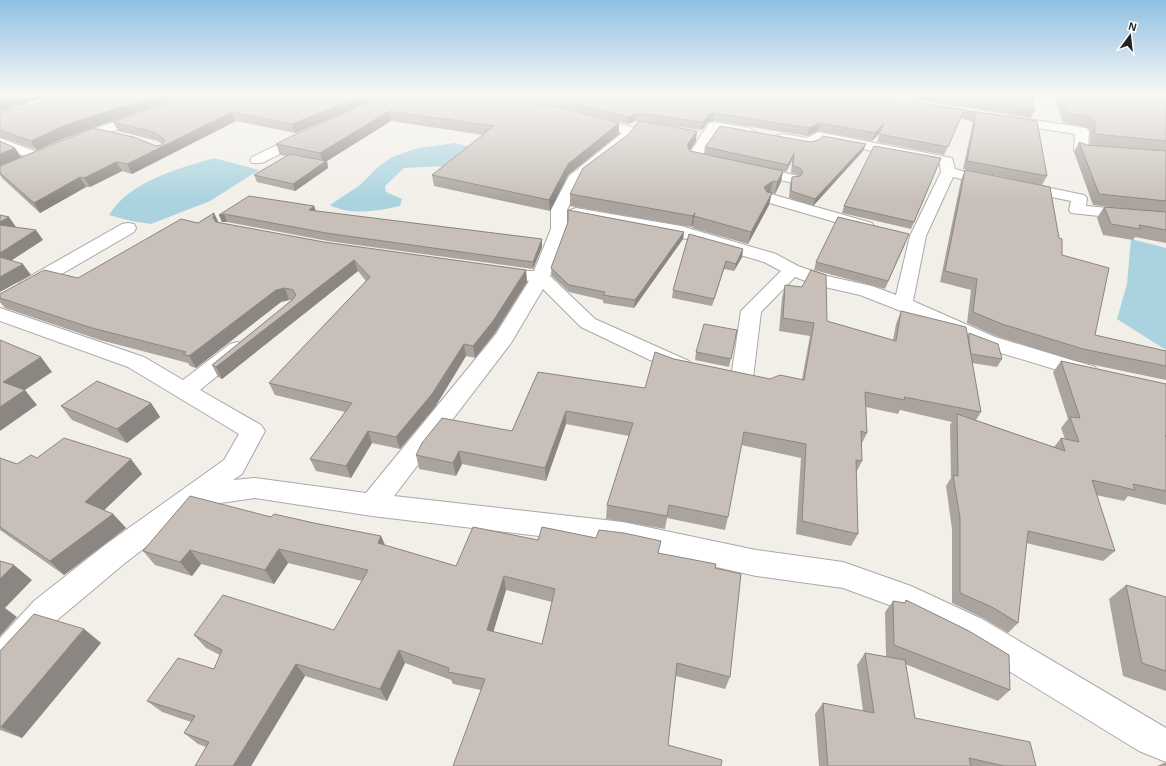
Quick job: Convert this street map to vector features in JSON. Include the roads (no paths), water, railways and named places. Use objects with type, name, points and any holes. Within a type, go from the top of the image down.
[{"type":"street","points":[[63,145],[104,130]]},
{"type":"street","points":[[372,505],[504,338],[541,276],[559,228],[559,210],[576,176],[635,130]]},
{"type":"street","points":[[712,130],[694,157],[793,179]]},
{"type":"street","points":[[735,130],[810,143],[818,136],[947,161],[948,172],[930,207],[910,237],[903,304]]},
{"type":"street","points":[[1074,130],[1082,131],[1081,150],[1113,152]]},
{"type":"street","points":[[257,160],[314,131]]},
{"type":"street","points":[[97,132],[120,137]]},
{"type":"street","points":[[692,135],[707,137]]},
{"type":"street","points":[[0,142],[35,156]]},
{"type":"street","points":[[21,163],[49,151]]},
{"type":"street","points":[[948,172],[974,178]]},
{"type":"street","points":[[1004,184],[1079,198],[1077,210],[1166,218]]},
{"type":"street","points":[[771,199],[813,212],[880,229]]},
{"type":"street","points":[[559,210],[675,230],[770,258],[792,270],[822,281],[865,290],[903,304],[988,342],[1073,369],[1104,375]]},
{"type":"street","points":[[5,302],[128,228]]},
{"type":"street","points":[[743,378],[751,311],[792,270]]},
{"type":"street","points":[[510,272],[541,276],[588,323],[681,366],[696,369]]},
{"type":"street","points":[[0,662],[45,612],[115,554],[233,467],[253,431],[136,362],[5,302]]},
{"type":"street","points":[[185,390],[252,337]]},
{"type":"street","points":[[193,496],[255,488],[372,505],[623,534],[756,563],[843,575],[901,596],[971,630],[1151,739],[1166,745]]},
{"type":"water","points":[[455,143],[470,147],[448,166],[404,168],[385,186],[386,192],[402,199],[400,206],[364,212],[346,210],[330,205],[360,185],[378,167],[392,157],[418,148]]},
{"type":"water","points":[[214,158],[259,170],[210,201],[151,224],[131,221],[109,215],[118,203],[129,193],[142,185],[170,172]]},
{"type":"water","points":[[1131,239],[1166,248],[1166,350],[1117,319],[1127,284]]}]
